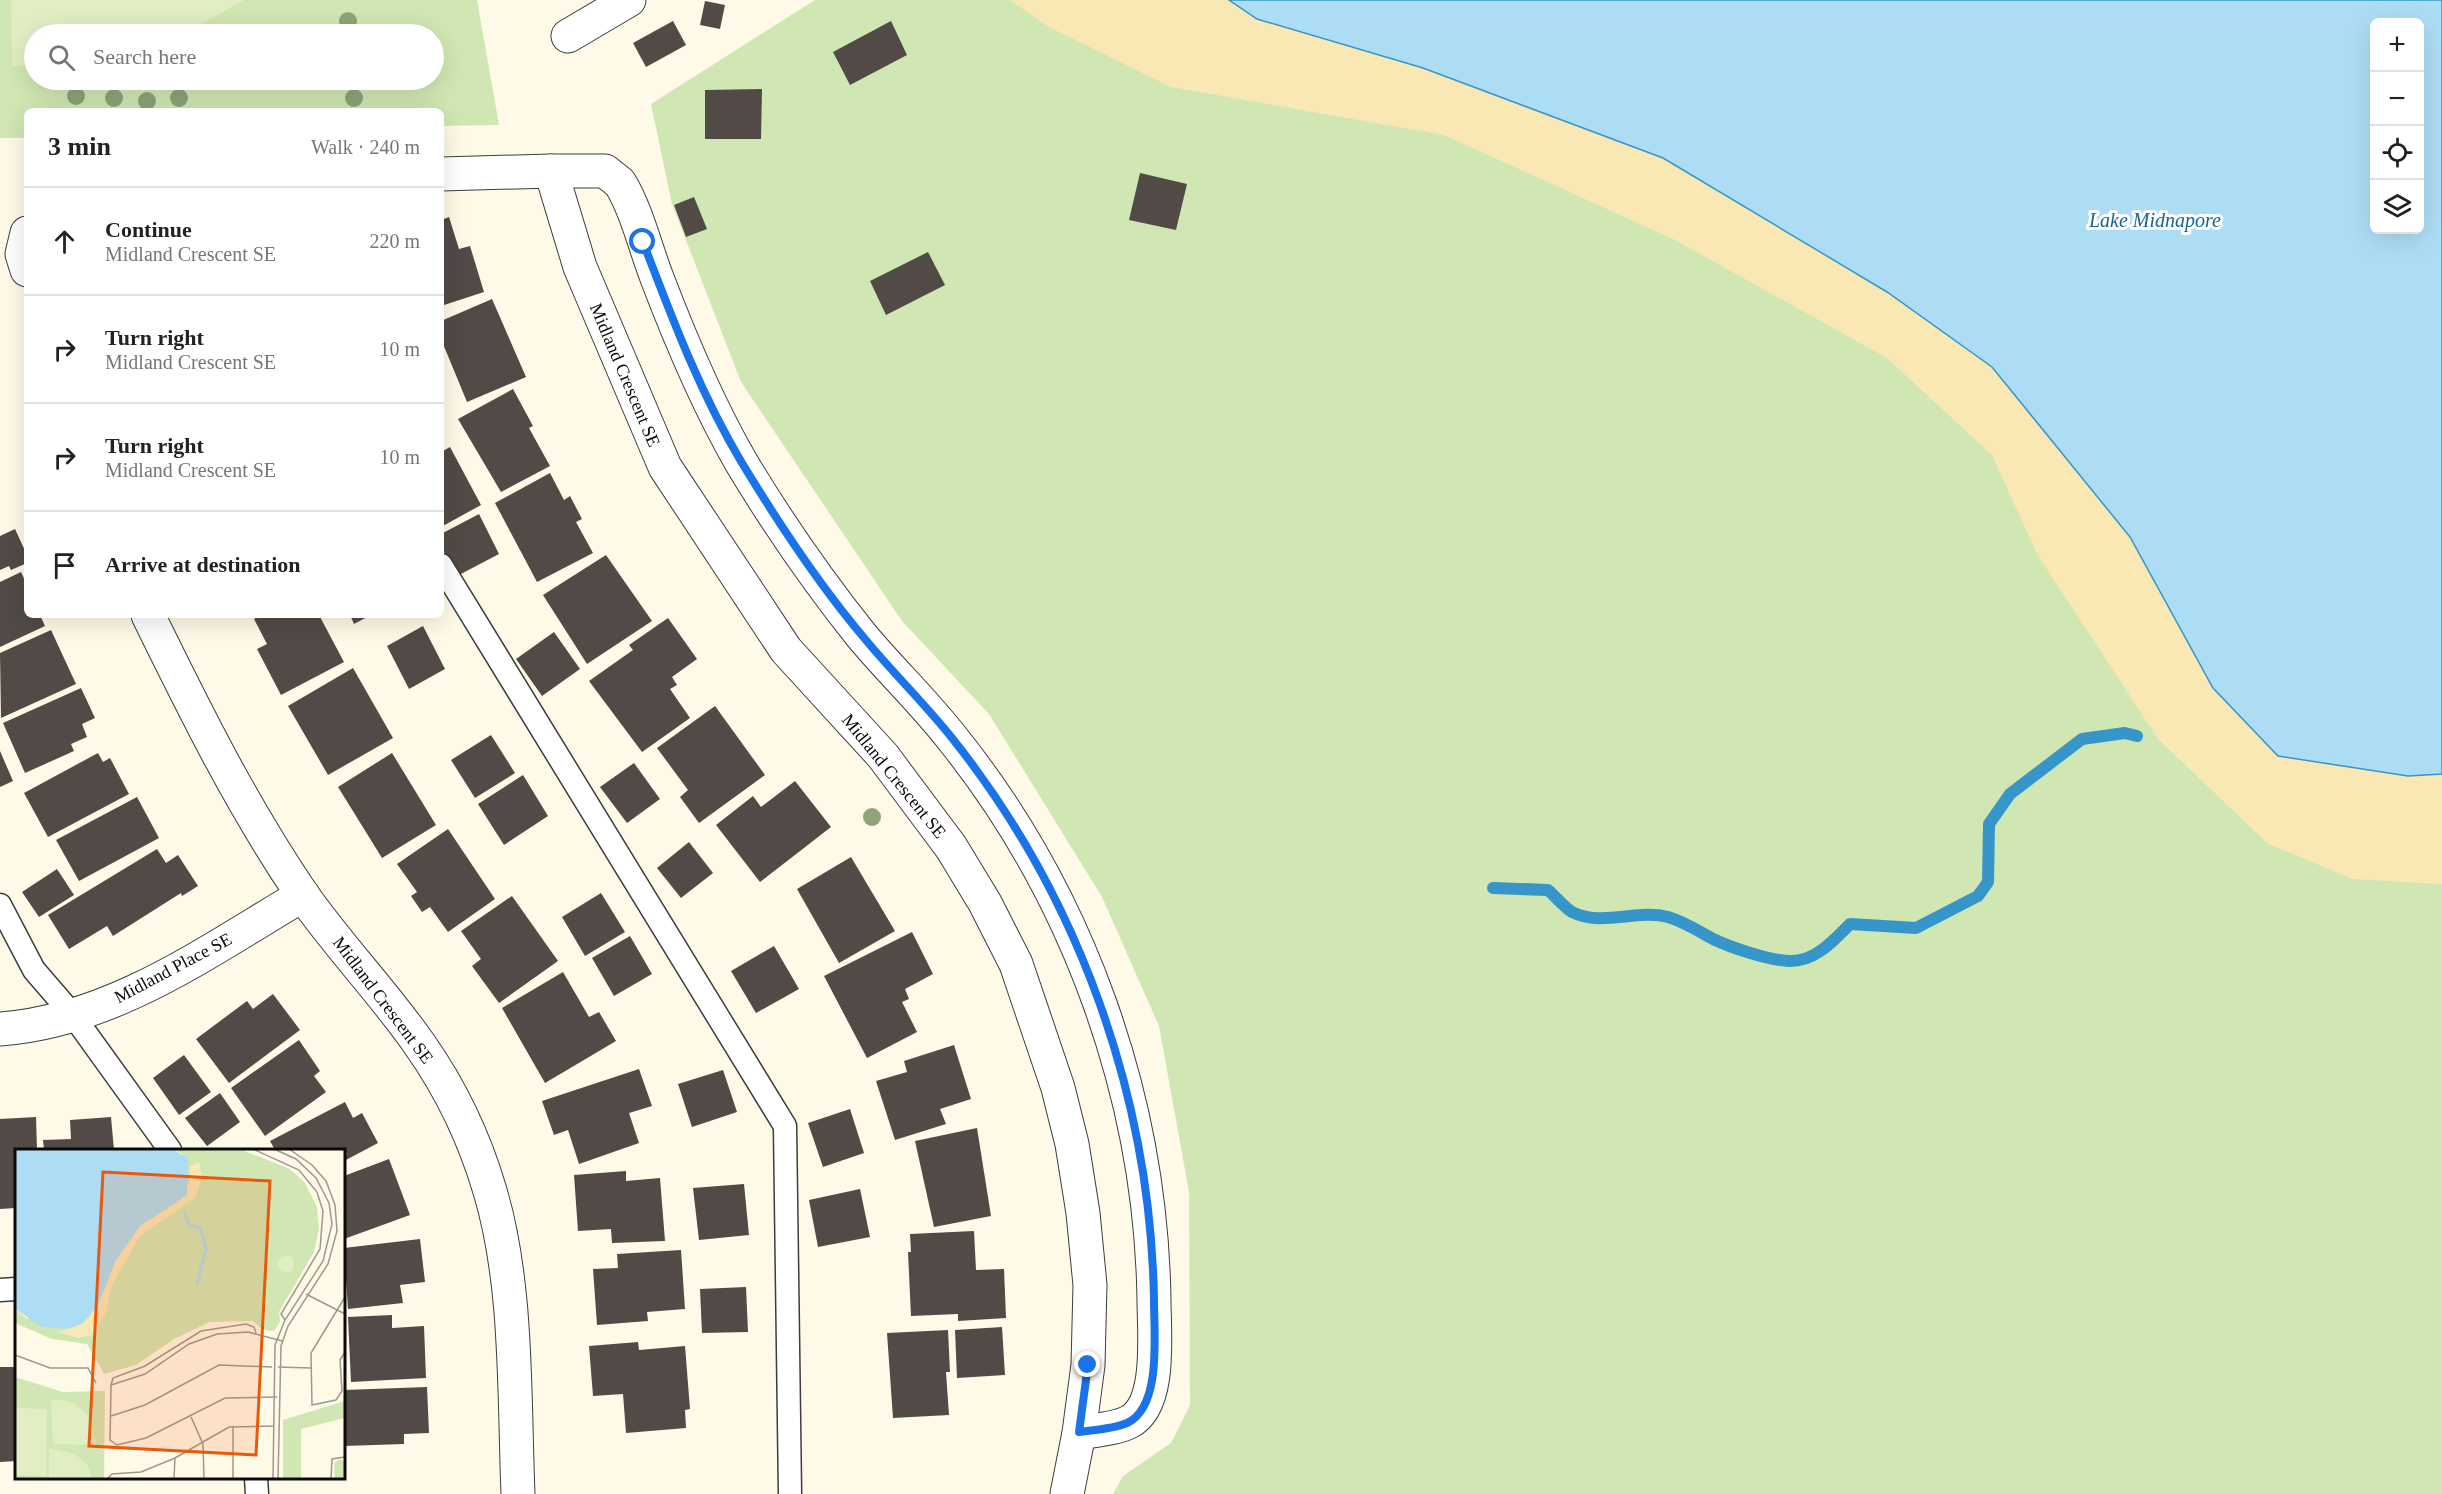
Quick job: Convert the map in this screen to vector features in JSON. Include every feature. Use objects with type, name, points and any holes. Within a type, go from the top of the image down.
[{"type":"street","points":[[568,36],[629,0]]},
{"type":"street","name":"Midland Crescent SE","points":[[551,171],[580,267],[665,467],[786,650],[883,756],[951,847],[985,903],[1016,964],[1058,1088],[1072,1144],[1083,1213],[1090,1285],[1088,1365],[1079,1432],[1067,1494]]},
{"type":"street","points":[[444,174],[605,171],[620,183],[705,397],[742,462],[837,603],[891,670],[952,737],[1011,821],[1051,889],[1076,943],[1118,1058],[1146,1185],[1153,1258],[1154,1343],[1148,1402],[1139,1415],[1125,1424],[1079,1432]]},
{"type":"street","points":[[24,246],[22,254],[24,260]]},
{"type":"street","name":"Midland Crescent SE","points":[[148,618],[220,761],[303,895],[421,1046],[465,1124],[490,1191],[509,1292],[518,1494]]},
{"type":"street","name":"Midland Place SE","points":[[0,1029],[72,1014],[124,998],[303,895]]},
{"type":"lane","points":[[444,570],[785,1125],[790,1494]]},
{"type":"lane","points":[[0,905],[34,969],[72,1014],[169,1149]]},
{"type":"lane","points":[[0,1290],[15,1289]]},
{"type":"lane","points":[[256,1479],[257,1494]]},
{"type":"green space","points":[[0,0],[477,0],[499,125],[444,126],[444,108],[24,108],[24,138],[0,138]]},
{"type":"green space","points":[[11,0],[244,0],[202,24],[24,24],[24,65],[12,66]]},
{"type":"green space","points":[[815,0],[1229,0],[1257,19],[1663,158],[2408,776],[2442,774],[2442,1494],[1113,1494],[1123,1476],[1171,1443],[1190,1405],[1189,1192],[1159,1026],[1102,897],[989,714],[902,621],[741,382],[672,204],[651,104]]},
{"type":"sand","points":[[1010,0],[1229,0],[1257,19],[1423,68],[1663,158],[1887,293],[1992,367],[2130,537],[2213,688],[2408,776],[2442,774],[2442,884],[2352,879],[2267,843],[2158,739],[2037,554],[1992,455],[1887,358],[1675,240],[1444,135],[1171,87],[1049,27]]},
{"type":"water","name":"Lake Midnapore","points":[[1229,0],[2442,0],[2442,774],[2408,776],[2278,756],[2213,688],[2130,537],[1992,367],[1887,292],[1663,158],[1423,68],[1257,19]]},
{"type":"building","points":[[705,1],[725,5],[720,29],[700,25]]},
{"type":"building","points":[[673,21],[686,45],[646,67],[633,43]]},
{"type":"building","points":[[891,21],[907,55],[850,85],[833,52]]},
{"type":"building","points":[[762,89],[761,139],[705,139],[705,90]]},
{"type":"building","points":[[1140,173],[1187,184],[1176,230],[1129,220]]},
{"type":"building","points":[[694,197],[707,229],[686,237],[674,205]]},
{"type":"building","points":[[449,217],[459,249],[470,246],[484,292],[444,305],[444,219]]},
{"type":"building","points":[[928,252],[945,285],[886,315],[870,281]]},
{"type":"building","points":[[492,299],[526,377],[467,402],[444,346],[444,320]]},
{"type":"building","points":[[513,389],[533,426],[529,428],[550,466],[501,492],[458,419]]},
{"type":"building","points":[[450,447],[481,505],[444,525],[444,450]]},
{"type":"building","points":[[550,473],[564,500],[570,496],[582,519],[576,522],[593,553],[537,582],[495,503]]},
{"type":"building","points":[[479,514],[499,554],[457,576],[444,552],[444,532]]},
{"type":"building","points":[[15,529],[24,548],[24,564],[11,570],[9,566],[0,570],[0,536]]},
{"type":"building","points":[[606,555],[652,621],[587,664],[543,595]]},
{"type":"building","points":[[21,572],[24,578],[24,618],[41,618],[45,626],[0,647],[0,582]]},
{"type":"building","points":[[321,618],[344,662],[281,695],[257,649],[267,644],[254,619]]},
{"type":"building","points":[[351,618],[365,618],[354,624]]},
{"type":"building","points":[[668,618],[697,659],[672,677],[677,685],[670,689],[690,718],[642,752],[589,681],[633,650],[629,645]]},
{"type":"building","points":[[423,626],[445,669],[409,689],[387,646]]},
{"type":"building","points":[[51,630],[76,684],[1,718],[0,653]]},
{"type":"building","points":[[554,632],[580,669],[542,696],[516,659]]},
{"type":"building","points":[[353,668],[393,738],[328,775],[288,706]]},
{"type":"building","points":[[81,688],[95,718],[82,724],[87,737],[71,744],[74,751],[25,773],[3,723]]},
{"type":"building","points":[[715,706],[765,775],[699,823],[680,797],[688,790],[657,748]]},
{"type":"building","points":[[491,735],[515,773],[475,798],[451,760]]},
{"type":"building","points":[[0,751],[13,781],[0,787]]},
{"type":"building","points":[[98,753],[103,762],[110,758],[129,794],[48,837],[24,793]]},
{"type":"building","points":[[392,753],[436,825],[382,858],[338,787]]},
{"type":"building","points":[[634,763],[660,799],[627,823],[600,787]]},
{"type":"building","points":[[523,775],[548,816],[504,845],[478,804]]},
{"type":"building","points":[[795,781],[831,827],[760,882],[716,825],[753,796],[761,807]]},
{"type":"building","points":[[137,797],[159,838],[79,881],[56,840]]},
{"type":"building","points":[[448,829],[495,899],[448,932],[430,907],[422,912],[411,896],[417,892],[397,864]]},
{"type":"building","points":[[689,842],[713,873],[681,898],[657,868]]},
{"type":"building","points":[[157,849],[166,863],[178,855],[198,886],[182,896],[181,893],[113,936],[107,926],[69,949],[48,915]]},
{"type":"building","points":[[851,857],[895,931],[839,963],[797,889]]},
{"type":"building","points":[[57,869],[74,895],[39,917],[22,892]]},
{"type":"building","points":[[601,893],[625,932],[585,956],[562,917]]},
{"type":"building","points":[[512,896],[558,961],[499,1003],[472,966],[481,959],[461,931]]},
{"type":"building","points":[[912,932],[933,974],[905,989],[909,999],[902,1002],[917,1032],[867,1058],[824,976]]},
{"type":"building","points":[[630,936],[652,974],[614,996],[592,958]]},
{"type":"building","points":[[774,946],[799,989],[756,1013],[731,971]]},
{"type":"building","points":[[563,972],[589,1017],[599,1012],[616,1041],[545,1083],[502,1008]]},
{"type":"building","points":[[273,994],[300,1030],[229,1083],[196,1039],[247,1001],[253,1009]]},
{"type":"building","points":[[299,1040],[320,1071],[314,1076],[326,1092],[265,1136],[231,1088]]},
{"type":"building","points":[[954,1045],[971,1099],[940,1109],[946,1124],[895,1140],[876,1081],[907,1072],[904,1061]]},
{"type":"building","points":[[184,1055],[211,1092],[179,1115],[153,1078]]},
{"type":"building","points":[[639,1069],[652,1106],[629,1113],[639,1143],[579,1164],[568,1130],[554,1135],[542,1101]]},
{"type":"building","points":[[723,1070],[737,1112],[692,1127],[678,1084]]},
{"type":"building","points":[[220,1093],[240,1122],[207,1146],[185,1118]]},
{"type":"building","points":[[345,1102],[353,1118],[362,1113],[378,1143],[345,1160],[345,1149],[274,1149],[270,1141]]},
{"type":"building","points":[[850,1109],[864,1153],[823,1167],[808,1123]]},
{"type":"building","points":[[36,1117],[37,1149],[15,1149],[15,1208],[0,1209],[0,1119]]},
{"type":"building","points":[[111,1117],[114,1149],[44,1149],[43,1140],[71,1139],[70,1120]]},
{"type":"building","points":[[977,1128],[991,1216],[934,1227],[915,1141]]},
{"type":"building","points":[[389,1159],[410,1215],[345,1239],[345,1176]]},
{"type":"building","points":[[626,1171],[626,1181],[660,1178],[665,1241],[612,1243],[611,1229],[578,1231],[574,1175]]},
{"type":"building","points":[[744,1184],[749,1235],[699,1240],[693,1188]]},
{"type":"building","points":[[860,1189],[870,1237],[818,1247],[809,1200]]},
{"type":"building","points":[[974,1231],[976,1270],[1004,1269],[1006,1318],[958,1321],[958,1314],[911,1316],[908,1252],[911,1252],[910,1234]]},
{"type":"building","points":[[420,1239],[425,1282],[400,1285],[403,1303],[348,1309],[345,1248]]},
{"type":"building","points":[[681,1250],[685,1309],[647,1312],[648,1321],[597,1325],[593,1269],[618,1268],[617,1254]]},
{"type":"building","points":[[746,1287],[748,1332],[702,1333],[700,1289]]},
{"type":"building","points":[[392,1315],[392,1328],[424,1326],[426,1378],[351,1382],[348,1317]]},
{"type":"building","points":[[1002,1327],[1005,1375],[957,1378],[955,1330]]},
{"type":"building","points":[[948,1330],[950,1372],[946,1372],[949,1415],[893,1418],[887,1333]]},
{"type":"building","points":[[638,1342],[639,1350],[685,1346],[690,1409],[685,1410],[686,1428],[626,1433],[623,1394],[593,1396],[589,1346]]},
{"type":"building","points":[[0,1367],[15,1367],[15,1461],[0,1462]]},
{"type":"building","points":[[427,1387],[429,1433],[404,1434],[404,1444],[345,1446],[345,1390]]},
{"type":"waterway","points":[[1493,888],[1548,890],[1569,910],[1583,916],[1595,918],[1644,915],[1668,917],[1740,950],[1789,961],[1807,958],[1823,949],[1850,924],[1916,928],[1978,896],[1988,882],[1989,824],[2010,794],[2082,739],[2125,733],[2137,736]]},
{"type":"route","points":[[643,242],[705,397],[742,462],[809,566],[862,636],[952,737],[1011,821],[1051,889],[1076,943],[1118,1058],[1146,1185],[1153,1258],[1154,1343],[1148,1402],[1139,1415],[1125,1424],[1079,1432],[1088,1365]]}]
